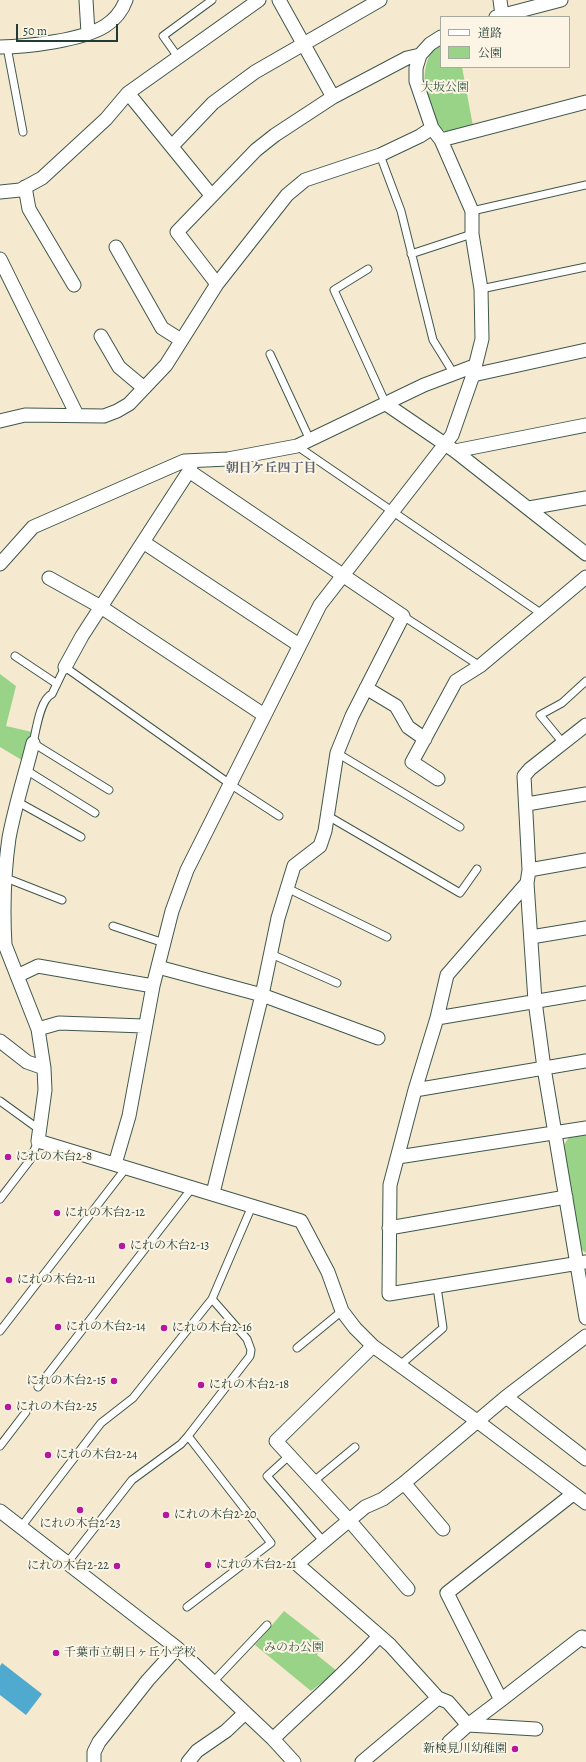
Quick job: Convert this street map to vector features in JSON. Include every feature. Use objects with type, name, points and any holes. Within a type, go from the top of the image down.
[{"type":"street","points":[[86,0],[88,33]]},
{"type":"street","points":[[3,47],[49,42],[88,33],[104,27],[117,17],[126,0]]},
{"type":"street","points":[[0,192],[20,190],[42,178],[106,119],[128,93],[259,0]]},
{"type":"street","points":[[279,0],[333,97]]},
{"type":"street","points":[[172,146],[214,103],[255,72],[380,0]]},
{"type":"street","points":[[500,0],[499,16],[561,0]]},
{"type":"street","points":[[120,1166],[144,1026],[153,986],[172,911],[187,870],[320,605],[393,511],[450,448],[452,435],[474,371],[482,339],[481,289],[472,234],[472,211],[441,140],[432,128],[416,81],[416,68],[420,55],[430,44],[440,38]]},
{"type":"street","points":[[217,284],[177,232],[256,150],[275,135],[333,97],[407,58],[420,55]]},
{"type":"street","points":[[128,93],[211,196]]},
{"type":"street","points":[[441,140],[586,102]]},
{"type":"street","points":[[0,421],[26,415],[104,416],[118,411],[129,404],[166,365],[217,284],[287,195],[306,180],[380,155],[420,136],[432,128]]},
{"type":"street","points":[[25,187],[30,209],[74,285]]},
{"type":"street","points":[[116,247],[162,328],[181,340]]},
{"type":"street","points":[[0,259],[77,415]]},
{"type":"street","points":[[101,336],[119,367],[144,388]]},
{"type":"street","points":[[65,666],[191,466],[297,446],[424,385],[454,374],[586,350]]},
{"type":"street","points":[[386,404],[450,448],[529,508],[586,554]]},
{"type":"street","points":[[450,448],[586,425]]},
{"type":"street","points":[[0,564],[33,527],[184,462],[342,576],[403,616],[352,716],[337,754],[328,816],[320,846],[294,866],[278,918],[262,995],[213,1193]]},
{"type":"street","points":[[529,508],[586,498]]},
{"type":"street","points":[[143,542],[299,645]]},
{"type":"street","points":[[438,779],[412,762],[456,681],[480,666],[586,577]]},
{"type":"street","points":[[49,578],[101,607],[264,715]]},
{"type":"street","points":[[366,688],[396,706],[408,727],[425,739]]},
{"type":"street","points":[[586,725],[530,769],[524,776],[527,804],[529,870],[527,883],[535,1001],[544,1068],[566,1197],[581,1263],[586,1318]]},
{"type":"street","points":[[33,743],[10,838],[4,892],[5,945],[38,1029],[44,1068],[45,1090],[39,1136],[120,1166],[213,1193],[301,1221],[328,1272],[342,1311],[355,1328],[373,1346],[399,1366],[477,1420],[586,1503]]},
{"type":"street","points":[[527,804],[586,794]]},
{"type":"street","points":[[529,870],[586,860]]},
{"type":"street","points":[[527,883],[447,975],[437,1018],[415,1090],[390,1185],[389,1294],[581,1263]]},
{"type":"street","points":[[531,937],[586,928]]},
{"type":"street","points":[[17,976],[38,966],[153,986]]},
{"type":"street","points":[[158,967],[262,995],[378,1038]]},
{"type":"street","points":[[437,1018],[586,993]]},
{"type":"street","points":[[38,1029],[59,1023],[144,1026]]},
{"type":"street","points":[[0,1041],[27,1062],[44,1068]]},
{"type":"street","points":[[415,1090],[586,1061]]},
{"type":"street","points":[[398,1157],[555,1134],[586,1128]]},
{"type":"street","points":[[389,1228],[566,1197]]},
{"type":"street","points":[[536,1729],[468,1725],[448,1702],[438,1698],[390,1645],[297,1564],[365,1507],[383,1499],[404,1483],[477,1420],[586,1336]]},
{"type":"street","points":[[373,1346],[276,1441],[349,1520],[408,1589]]},
{"type":"street","points":[[506,1397],[586,1459]]},
{"type":"street","points":[[404,1483],[443,1529]]},
{"type":"street","points":[[500,1700],[447,1593],[573,1494]]},
{"type":"street","points":[[0,1511],[177,1648],[273,1739],[294,1762]]},
{"type":"street","points":[[273,1739],[313,1700],[355,1663],[379,1636]]},
{"type":"street","points":[[449,1742],[468,1725],[582,1637],[586,1641]]},
{"type":"street","points":[[94,1762],[94,1752],[99,1742],[148,1680],[177,1648]]},
{"type":"street","points":[[362,1762],[438,1698]]},
{"type":"street","points":[[188,1762],[197,1751],[226,1731],[245,1713]]},
{"type":"lane","points":[[178,57],[163,36],[212,0]]},
{"type":"lane","points":[[3,47],[23,132]]},
{"type":"lane","points":[[380,155],[401,211],[433,340],[454,374]]},
{"type":"lane","points":[[472,211],[586,185]]},
{"type":"lane","points":[[411,254],[472,234]]},
{"type":"lane","points":[[481,289],[586,267]]},
{"type":"lane","points":[[368,269],[334,290],[386,404]]},
{"type":"lane","points":[[270,354],[310,440]]},
{"type":"lane","points":[[297,446],[542,614]]},
{"type":"lane","points":[[403,616],[480,666]]},
{"type":"lane","points":[[15,656],[57,684]]},
{"type":"lane","points":[[109,790],[33,743],[42,706],[48,696],[52,694],[65,666],[230,784],[279,816]]},
{"type":"lane","points":[[563,743],[540,715],[562,703],[586,681]]},
{"type":"lane","points":[[337,754],[460,827]]},
{"type":"lane","points":[[26,770],[95,813]]},
{"type":"lane","points":[[18,802],[81,837]]},
{"type":"lane","points":[[328,816],[460,893],[477,870]]},
{"type":"lane","points":[[6,878],[62,900]]},
{"type":"lane","points":[[287,888],[387,937]]},
{"type":"lane","points":[[113,926],[164,943]]},
{"type":"lane","points":[[271,954],[337,983]]},
{"type":"lane","points":[[0,1101],[39,1136],[30,1160],[0,1199]]},
{"type":"lane","points":[[0,1331],[120,1166]]},
{"type":"lane","points":[[38,1387],[192,1188]]},
{"type":"lane","points":[[21,1527],[101,1424],[134,1398],[212,1299],[252,1206]]},
{"type":"lane","points":[[399,1366],[443,1328],[437,1286]]},
{"type":"lane","points":[[67,1563],[132,1480],[181,1444],[250,1356],[251,1350],[247,1339],[212,1299]]},
{"type":"lane","points":[[297,1348],[342,1311]]},
{"type":"lane","points":[[0,1446],[26,1412]]},
{"type":"lane","points":[[187,1607],[271,1543],[188,1436]]},
{"type":"lane","points":[[314,1482],[355,1447]]},
{"type":"lane","points":[[290,1455],[266,1476],[324,1542]]},
{"type":"lane","points":[[213,1682],[267,1626]]},
{"type":"green space","name":"大坂公園","points":[[440,43],[440,68],[462,68],[473,126],[448,132],[438,128],[426,94],[424,77],[428,59],[436,45]]},
{"type":"green space","points":[[0,674],[16,686],[6,726],[32,732],[25,762],[0,747]]},
{"type":"green space","points":[[586,1134],[586,1253],[580,1248],[564,1145],[569,1137]]},
{"type":"green space","name":"みのわ公園","points":[[284,1611],[325,1643],[317,1655],[337,1671],[311,1691],[255,1645]]},
{"type":"water","points":[[2,1663],[42,1694],[26,1715],[0,1695],[0,1666]]},
{"type":"place","name":"にれの木台2-8","points":[[8,1157]]},
{"type":"place","name":"にれの木台2-12","points":[[57,1213]]},
{"type":"place","name":"にれの木台2-13","points":[[122,1246]]},
{"type":"place","name":"にれの木台2-11","points":[[9,1280]]},
{"type":"place","name":"にれの木台2-14","points":[[58,1327]]},
{"type":"place","name":"にれの木台2-16","points":[[164,1328]]},
{"type":"place","name":"にれの木台2-15","points":[[114,1381]]},
{"type":"place","name":"にれの木台2-18","points":[[201,1385]]},
{"type":"place","name":"にれの木台2-25","points":[[8,1407]]},
{"type":"place","name":"にれの木台2-24","points":[[48,1455]]},
{"type":"place","name":"にれの木台2-23","points":[[80,1510]]},
{"type":"place","name":"にれの木台2-20","points":[[166,1515]]},
{"type":"place","name":"にれの木台2-21","points":[[208,1565]]},
{"type":"place","name":"にれの木台2-22","points":[[117,1566]]},
{"type":"place","name":"千葉市立朝日ヶ丘小学校","points":[[56,1653]]},
{"type":"place","name":"新検見川幼稚園","points":[[515,1749]]},
{"type":"district","name":"朝日ケ丘四丁目","points":[[271,469]]}]
